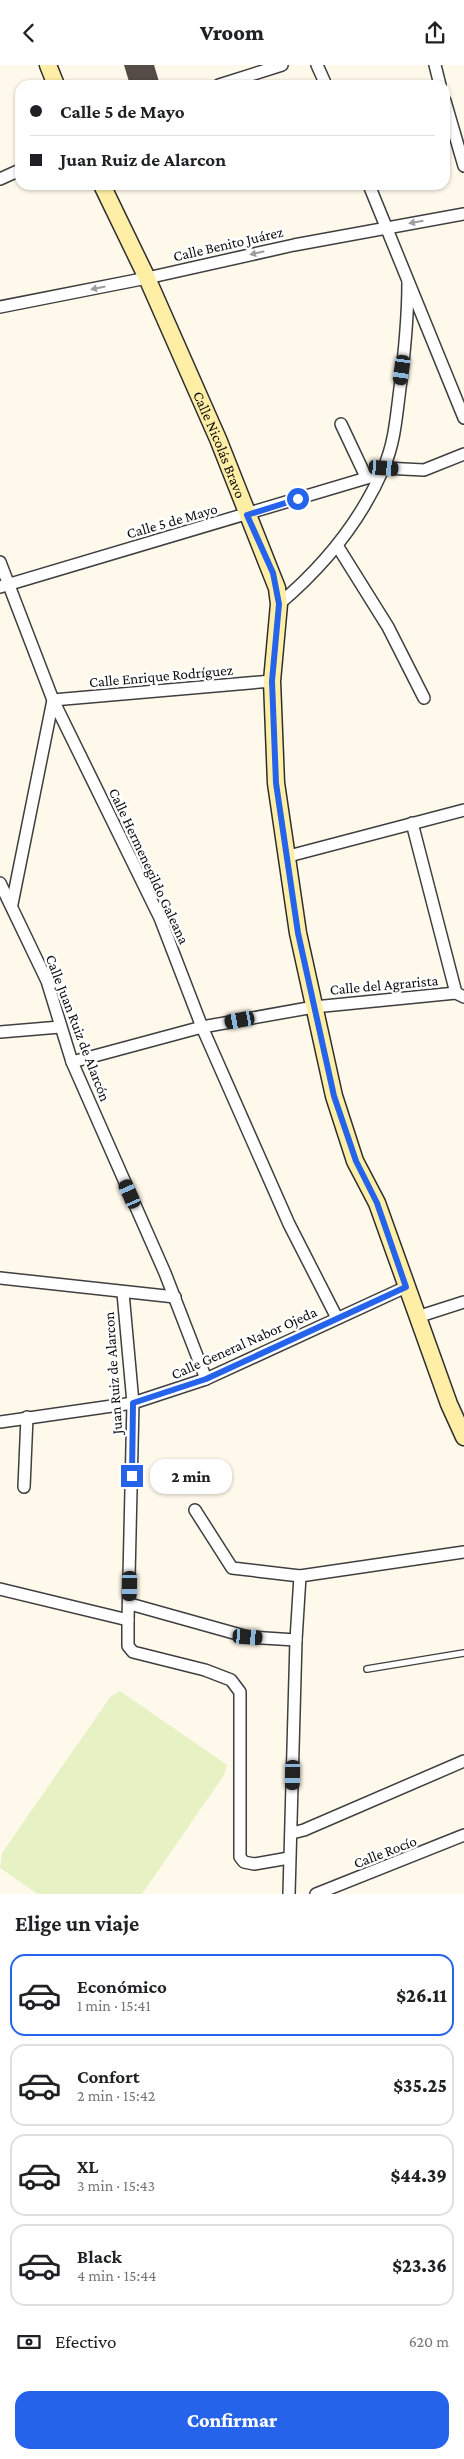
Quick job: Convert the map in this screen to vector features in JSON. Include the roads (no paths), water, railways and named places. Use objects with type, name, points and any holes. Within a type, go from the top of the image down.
[{"type":"street","points":[[48,65],[54,80]]},
{"type":"street","points":[[235,80],[282,65]]},
{"type":"street","points":[[317,65],[324,80]]},
{"type":"street","points":[[435,65],[439,80]]},
{"type":"street","points":[[450,118],[464,167]]},
{"type":"street","points":[[0,179],[15,172]]},
{"type":"street","name":"Calle Nicolás Bravo","points":[[104,190],[147,278],[218,439],[247,515],[273,573],[279,604],[272,681],[276,783],[285,857],[298,933],[314,1007],[334,1096],[356,1161],[377,1203],[417,1317],[464,1437]]},
{"type":"street","points":[[371,190],[464,418]]},
{"type":"street","name":"Calle Benito Juárez","points":[[0,307],[147,278],[294,245],[464,214]]},
{"type":"street","points":[[279,604],[300,587],[338,547],[355,522],[382,471],[394,434],[408,313],[408,282]]},
{"type":"street","points":[[341,424],[366,477]]},
{"type":"street","name":"Calle 5 de Mayo","points":[[5,586],[247,515],[382,471],[424,470],[464,454]]},
{"type":"street","points":[[338,547],[388,627],[424,699]]},
{"type":"street","name":"Calle Hermenegildo Galeana","points":[[0,561],[5,586],[53,700],[160,917],[202,1027],[290,1224],[337,1318]]},
{"type":"street","name":"Calle Enrique Rodríguez","points":[[53,700],[272,681]]},
{"type":"street","points":[[12,904],[53,700]]},
{"type":"street","points":[[285,857],[464,810]]},
{"type":"street","points":[[412,823],[460,995]]},
{"type":"street","name":"Calle Juan Ruiz de Alarcón","points":[[0,883],[12,904],[47,981],[72,1062],[175,1297],[206,1379]]},
{"type":"street","name":"Calle del Agrarista","points":[[72,1062],[202,1027],[314,1007],[460,995]]},
{"type":"street","points":[[0,1032],[60,1027]]},
{"type":"street","points":[[0,1278],[123,1293],[175,1297]]},
{"type":"street","name":"Calle General Nabor Ojeda","points":[[0,1422],[133,1403],[206,1379],[406,1287]]},
{"type":"street","name":"Juan Ruiz de Alarcon","points":[[123,1293],[133,1403],[128,1647],[133,1652],[206,1670],[231,1679],[240,1692],[240,1857],[244,1862],[254,1864],[289,1858]]},
{"type":"street","points":[[417,1317],[464,1302]]},
{"type":"street","points":[[24,1487],[27,1417]]},
{"type":"street","points":[[195,1509],[232,1569],[300,1576],[464,1552]]},
{"type":"street","points":[[289,1894],[296,1640],[300,1576]]},
{"type":"street","points":[[0,1589],[128,1619]]},
{"type":"street","points":[[130,1604],[248,1637],[296,1640]]},
{"type":"street","points":[[292,1833],[304,1830],[464,1761]]},
{"type":"street","name":"Calle Rocío","points":[[316,1894],[464,1835]]},
{"type":"lane","points":[[367,1669],[464,1653]]}]
